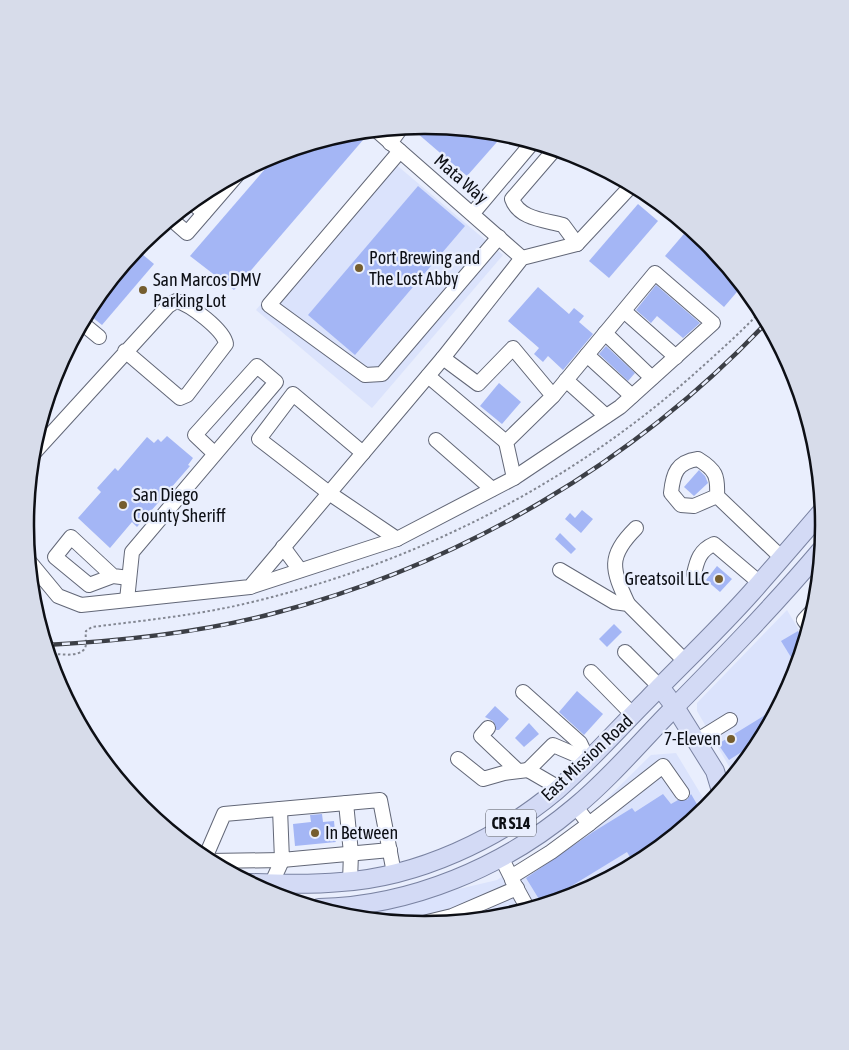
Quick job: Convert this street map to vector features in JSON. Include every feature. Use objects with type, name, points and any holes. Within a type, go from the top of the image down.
[{"type":"main road","name":"East Mission Road","points":[[279,887],[350,882],[394,873],[467,846],[516,819],[559,788],[633,715],[760,583],[815,519]]},
{"type":"main road","name":"East Mission Road","points":[[340,906],[363,904],[410,894],[448,882],[501,857],[544,831],[576,807],[671,712],[764,616],[813,560]]},
{"type":"main road","points":[[655,692],[696,741],[720,781]]},
{"type":"main road","points":[[671,712],[705,777],[718,783]]},
{"type":"street","points":[[398,135],[395,147],[269,305],[365,375],[382,374],[499,237]]},
{"type":"street","name":"Mata Way","points":[[384,137],[473,213],[522,258]]},
{"type":"street","points":[[473,213],[528,148]]},
{"type":"street","points":[[550,155],[512,200],[514,208],[525,215],[563,225],[577,244]]},
{"type":"street","points":[[176,224],[187,233],[224,190]]},
{"type":"street","points":[[250,587],[443,358],[522,258],[577,244],[627,191]]},
{"type":"street","points":[[197,207],[204,213]]},
{"type":"street","points":[[37,570],[58,596],[81,605],[250,587],[397,539],[514,478],[606,416],[632,396],[713,323],[655,273],[553,396],[506,442]]},
{"type":"street","points":[[42,443],[125,351],[168,306],[176,301],[186,303],[220,331],[225,338],[226,344],[187,395],[180,398],[125,351]]},
{"type":"street","points":[[624,311],[676,357]]},
{"type":"street","points":[[88,328],[99,337]]},
{"type":"street","points":[[605,333],[652,378]]},
{"type":"street","points":[[443,358],[478,384],[513,348],[553,396]]},
{"type":"street","points":[[587,355],[632,396]]},
{"type":"street","points":[[127,600],[132,552],[276,382],[257,366],[195,436],[215,454]]},
{"type":"street","points":[[428,376],[506,442],[514,478]]},
{"type":"street","points":[[566,380],[606,416]]},
{"type":"street","points":[[363,453],[293,394],[259,439],[329,493],[397,539]]},
{"type":"street","points":[[436,440],[492,489]]},
{"type":"street","points":[[717,496],[782,558]]},
{"type":"street","points":[[636,528],[621,543],[614,558],[615,569],[628,604],[686,661]]},
{"type":"street","points":[[694,574],[697,560],[705,548],[714,544],[760,583]]},
{"type":"street","points":[[283,547],[300,570]]},
{"type":"street","points":[[560,570],[614,602],[628,604]]},
{"type":"street","points":[[113,576],[129,578]]},
{"type":"street","points":[[625,652],[655,692]]},
{"type":"street","points":[[591,672],[633,715]]},
{"type":"street","points":[[523,692],[580,743],[588,760]]},
{"type":"street","points":[[696,741],[730,720]]},
{"type":"street","points":[[488,728],[481,736],[523,771],[559,788]]},
{"type":"street","points":[[458,759],[483,779],[523,771],[552,745],[588,760]]},
{"type":"street","points":[[456,914],[514,882],[663,766],[682,793]]},
{"type":"street","points":[[208,851],[224,814],[380,800],[394,873]]},
{"type":"street","points":[[346,803],[351,853],[350,882]]},
{"type":"street","points":[[576,807],[589,824]]},
{"type":"street","points":[[272,885],[282,860],[280,809]]},
{"type":"street","points":[[225,861],[282,860],[390,850]]},
{"type":"street","points":[[501,857],[525,902]]},
{"type":"shaded area","points":[[387,157],[503,255],[372,408],[256,310]]},
{"type":"shaded area","points":[[787,610],[800,632],[795,651],[786,675],[763,720],[730,769],[697,711],[697,703]]},
{"type":"shaded area","points":[[676,753],[703,798],[662,835],[620,863],[574,886],[550,895],[501,908],[450,915],[424,916],[366,911],[497,880],[574,831],[651,755]]},
{"type":"building","points":[[418,134],[450,135],[497,141],[467,176]]},
{"type":"building","points":[[363,140],[234,290],[190,256],[265,169],[299,155]]},
{"type":"building","points":[[418,186],[465,226],[355,355],[308,315]]},
{"type":"building","points":[[638,204],[658,221],[609,278],[589,261]]},
{"type":"building","points":[[684,233],[718,267],[738,291],[724,307],[665,256]]},
{"type":"building","points":[[143,255],[154,264],[102,325],[94,318],[114,287]]},
{"type":"building","points":[[656,285],[700,323],[683,338],[657,316],[651,323],[636,310]]},
{"type":"building","points":[[538,287],[569,314],[574,308],[584,316],[579,322],[593,334],[563,370],[548,356],[543,362],[534,354],[539,348],[508,321]]},
{"type":"building","points":[[606,346],[635,373],[628,381],[599,354]]},
{"type":"building","points":[[499,383],[521,402],[502,424],[480,406]]},
{"type":"building","name":"San Diego County Sheriff","points":[[167,436],[193,458],[188,465],[190,466],[137,527],[132,522],[110,548],[78,518],[101,492],[97,488],[115,468],[118,471],[147,437],[154,443],[158,439],[161,442]]},
{"type":"building","points":[[699,470],[705,476],[708,483],[694,496],[684,487]]},
{"type":"building","points":[[582,510],[593,519],[581,533],[565,519],[570,513],[575,518]]},
{"type":"building","points":[[560,533],[576,549],[571,554],[555,539]]},
{"type":"building","name":"Greatsoil LLC","points":[[717,566],[732,579],[720,592],[706,580]]},
{"type":"building","points":[[614,624],[622,632],[607,647],[599,639]]},
{"type":"building","points":[[798,631],[800,634],[792,659],[781,641]]},
{"type":"building","points":[[577,691],[603,714],[584,735],[559,712]]},
{"type":"building","points":[[495,706],[509,719],[499,730],[496,730],[493,721],[485,717]]},
{"type":"building","points":[[766,714],[743,751],[729,760],[718,744]]},
{"type":"building","points":[[529,723],[539,734],[524,747],[515,738]]},
{"type":"building","points":[[663,794],[671,804],[678,800],[687,800],[691,794],[697,805],[662,835],[630,857],[627,852],[567,888],[539,898],[526,878],[632,808],[635,812]]},
{"type":"building","name":"In Between","points":[[322,814],[323,822],[334,821],[336,842],[295,846],[293,824],[311,822],[310,815]]},
{"type":"railway","points":[[52,645],[161,635],[247,620],[344,592],[412,567],[478,537],[541,502],[602,463],[660,420],[715,373],[761,327]]},
{"type":"place","name":"Port Brewing and The Lost Abby","points":[[359,268]]},
{"type":"place","name":"San Marcos DMV Parking Lot","points":[[143,290]]},
{"type":"place","name":"San Diego County Sheriff","points":[[123,505]]},
{"type":"place","name":"Greatsoil LLC","points":[[719,579]]},
{"type":"place","name":"7-Eleven","points":[[731,739]]},
{"type":"place","name":"In Between","points":[[315,833]]}]
